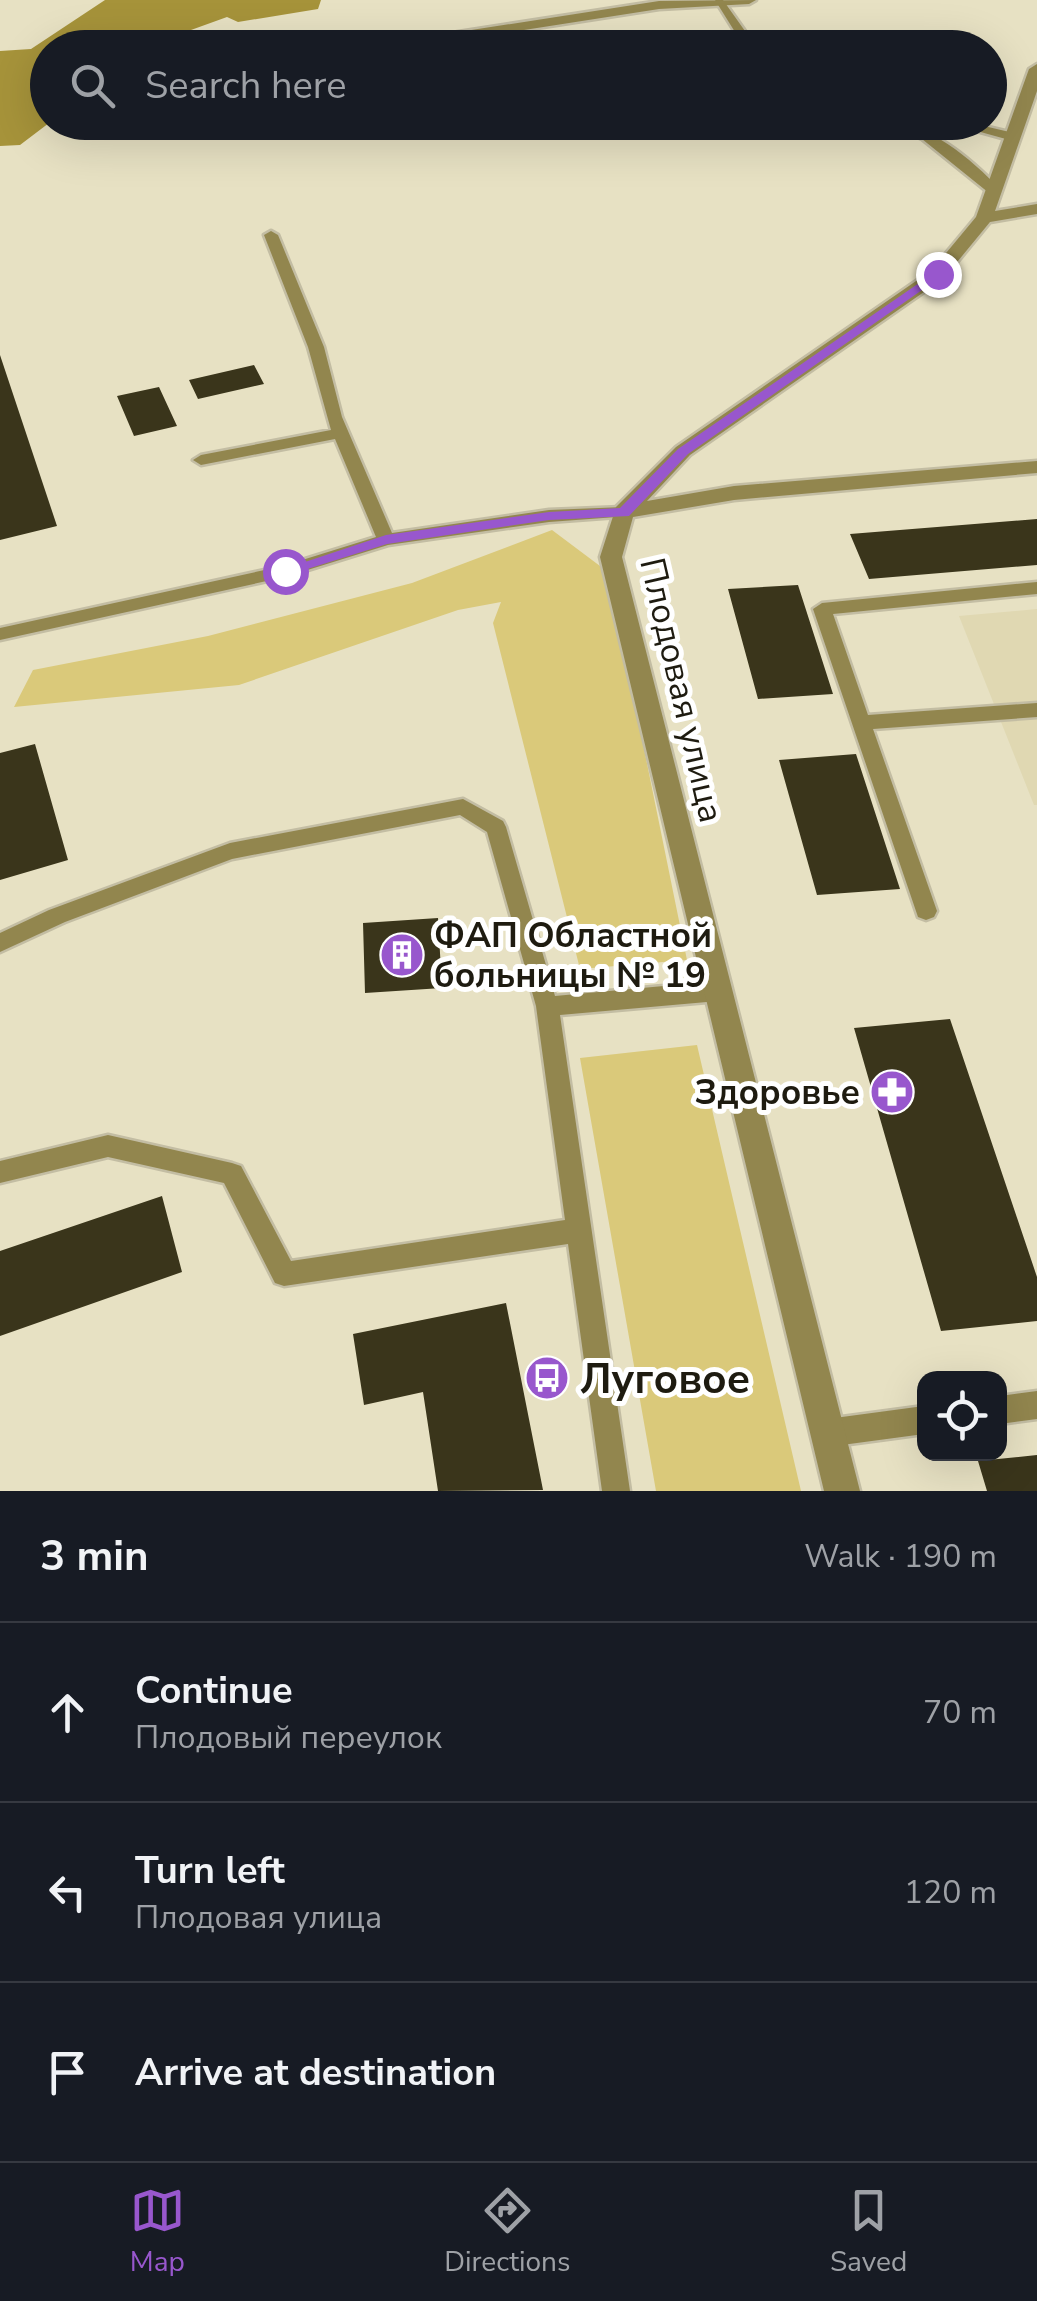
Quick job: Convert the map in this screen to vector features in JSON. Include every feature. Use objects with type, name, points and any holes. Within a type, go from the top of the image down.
[{"type":"street","points":[[498,30],[659,5],[749,0]]},
{"type":"street","name":"Плодовая улица","points":[[842,1491],[611,556],[624,512],[683,452],[938,274],[984,218],[1037,69]]},
{"type":"street","points":[[984,218],[1037,209]]},
{"type":"street","points":[[624,512],[734,493],[1037,466]]},
{"type":"lane","points":[[720,2],[739,30]]},
{"type":"lane","points":[[1007,135],[1013,136]]},
{"type":"lane","points":[[931,140],[994,190]]},
{"type":"lane","points":[[270,235],[316,347],[340,433],[386,540]]},
{"type":"lane","points":[[201,460],[340,433]]},
{"type":"lane","points":[[0,634],[285,571],[386,540],[549,516],[624,512]]},
{"type":"lane","points":[[926,911],[822,608],[1037,588]]},
{"type":"lane","points":[[862,723],[1037,710]]},
{"type":"lane","points":[[0,943],[57,916],[230,851],[463,806],[496,827],[547,1006],[616,1491]]},
{"type":"lane","points":[[547,1006],[718,991]]},
{"type":"lane","points":[[0,1172],[108,1146],[232,1174],[284,1274],[578,1230]]},
{"type":"lane","points":[[1007,1409],[1037,1406]]},
{"type":"lane","points":[[827,1433],[917,1421]]},
{"type":"shaded area","points":[[105,0],[321,0],[318,9],[238,22],[227,17],[191,30],[60,30]]},
{"type":"shaded area","points":[[30,49],[30,137],[20,145],[0,146],[0,51]]},
{"type":"shaded area","points":[[552,530],[608,572],[687,960],[580,969],[493,623],[501,602],[458,610],[239,685],[14,707],[33,670],[208,636],[412,583]]},
{"type":"shaded area","points":[[1037,609],[1037,805],[1034,805],[959,616]]},
{"type":"shaded area","points":[[697,1045],[801,1491],[656,1491],[580,1058]]},
{"type":"building","points":[[0,355],[57,526],[0,540]]},
{"type":"building","points":[[254,365],[264,384],[198,399],[189,380]]},
{"type":"building","points":[[159,387],[177,426],[134,436],[117,396]]},
{"type":"building","points":[[1037,519],[1037,565],[869,579],[850,534]]},
{"type":"building","points":[[798,585],[833,694],[758,699],[728,589]]},
{"type":"building","points":[[35,744],[68,860],[0,880],[0,753]]},
{"type":"building","points":[[856,754],[900,889],[817,895],[779,760]]},
{"type":"building","name":"ФАП Областной больницы № 19","points":[[438,918],[442,988],[365,993],[363,923]]},
{"type":"building","points":[[950,1019],[1037,1277],[1037,1321],[941,1331],[854,1028]]},
{"type":"building","points":[[162,1196],[182,1272],[0,1336],[0,1251]]},
{"type":"building","points":[[506,1303],[543,1490],[438,1491],[423,1392],[364,1405],[353,1334]]},
{"type":"building","points":[[1037,1455],[1037,1491],[987,1491],[978,1461]]},
{"type":"place","name":"ФАП Областной больницы № 19","points":[[402,955]]},
{"type":"place","name":"Здоровье","points":[[892,1092]]},
{"type":"place","name":"Луговое","points":[[547,1378]]},
{"type":"route","points":[[285,571],[386,540],[549,516],[624,512],[683,452],[938,274]]}]
